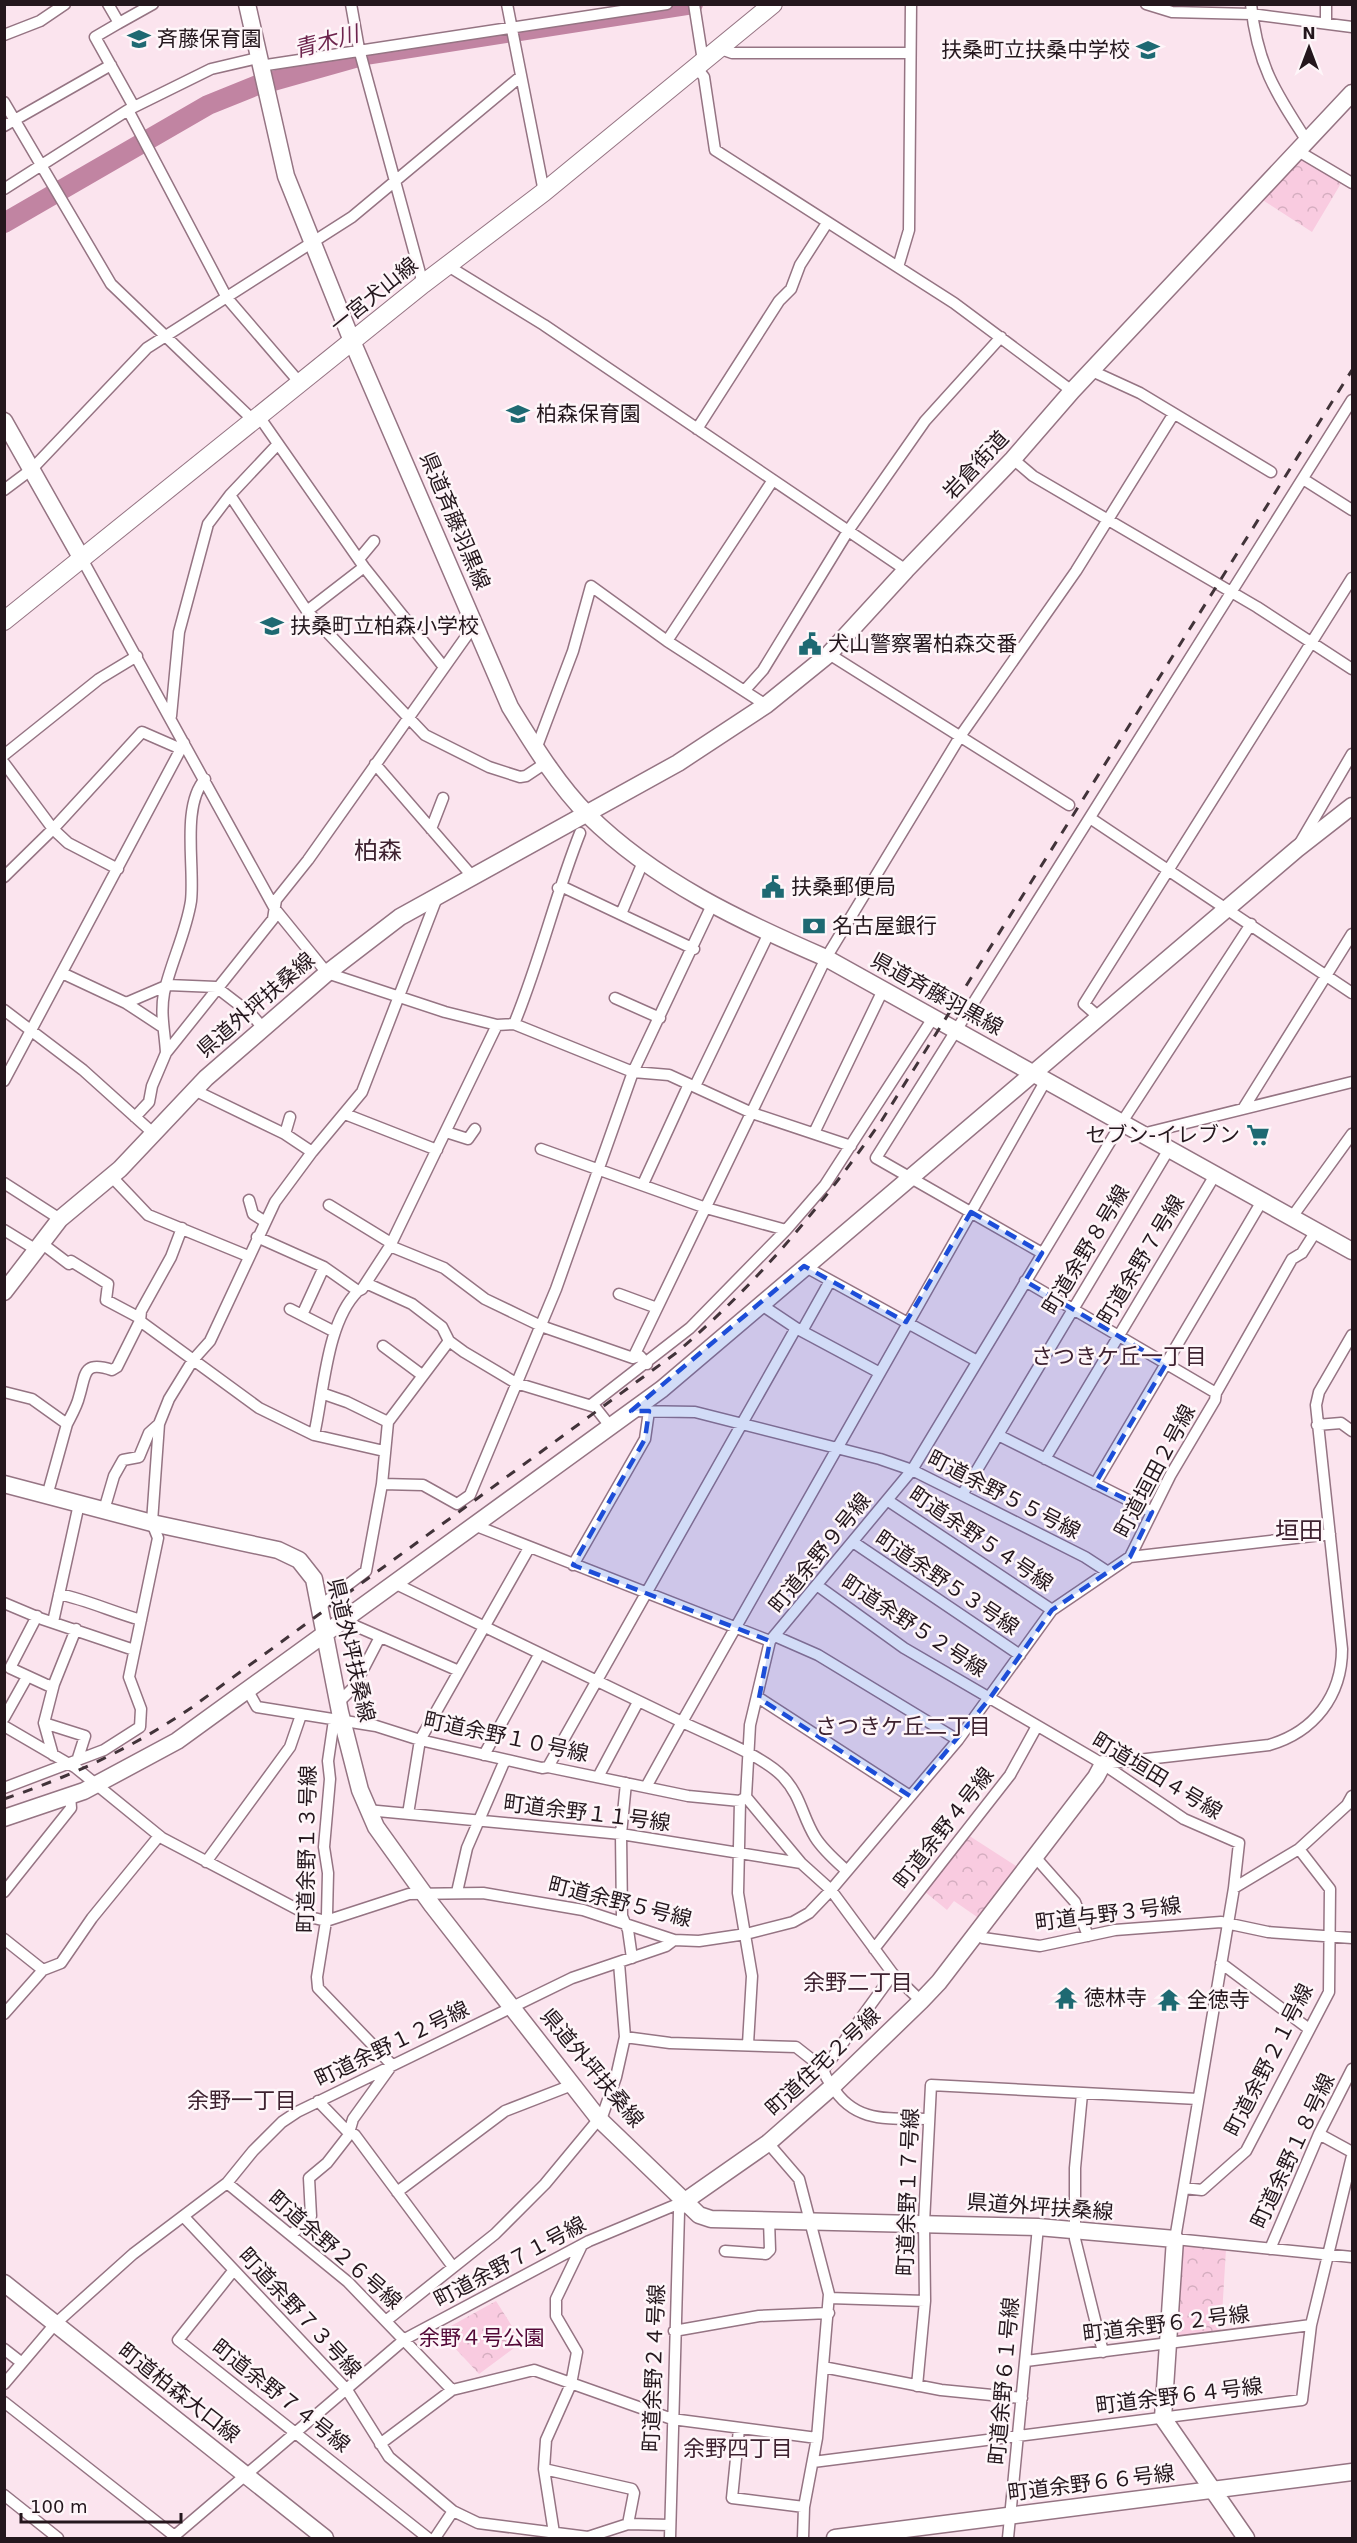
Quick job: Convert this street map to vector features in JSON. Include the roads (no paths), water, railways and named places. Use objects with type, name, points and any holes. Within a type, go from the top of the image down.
[{"type":"main road","name":"一宮犬山線","points":[[4,621],[423,284],[543,192],[773,4]]},
{"type":"street","points":[[4,35],[40,21],[64,4]]},
{"type":"street","points":[[108,4],[119,23]]},
{"type":"street","points":[[153,4],[95,37],[227,298],[300,383]]},
{"type":"street","name":"県道斉藤羽黒線","points":[[246,4],[286,176],[352,341],[510,707],[542,756],[586,813],[643,862],[712,905],[826,958],[1352,1249]]},
{"type":"street","points":[[351,4],[359,49],[423,284]]},
{"type":"street","points":[[507,4],[543,192]]},
{"type":"street","points":[[4,189],[131,109],[211,69],[667,4]]},
{"type":"street","points":[[694,4],[700,64],[716,150],[898,267],[1001,337],[1072,391]]},
{"type":"street","points":[[898,267],[909,230],[911,4]]},
{"type":"street","points":[[1146,4],[1172,12],[1251,9],[1353,27]]},
{"type":"street","points":[[1326,4],[1326,23]]},
{"type":"street","points":[[1251,9],[1257,46],[1266,74],[1302,146],[1353,183]]},
{"type":"street","points":[[718,48],[732,53],[910,53]]},
{"type":"street","points":[[10,124],[111,65]]},
{"type":"street","points":[[4,490],[32,469],[147,348],[352,217],[393,180],[520,77]]},
{"type":"street","name":"岩倉街道","points":[[586,813],[678,763],[766,705],[829,654],[1013,459],[1072,391],[1353,93]]},
{"type":"street","points":[[4,102],[10,124],[41,164],[111,284],[256,418],[278,444],[361,563],[443,666]]},
{"type":"street","points":[[697,429],[779,301],[791,289],[800,265],[827,223]]},
{"type":"street","points":[[448,266],[544,325],[906,570]]},
{"type":"street","points":[[745,690],[763,670],[848,531],[925,421],[1001,337]]},
{"type":"street","points":[[1092,370],[1140,393],[1270,472]]},
{"type":"street","points":[[1042,1253],[909,1179],[876,1158],[1353,400]]},
{"type":"street","points":[[633,1358],[826,958],[961,735],[1076,571],[1173,414]]},
{"type":"street","points":[[4,421],[171,716],[183,746],[205,780],[275,909],[327,973],[445,1012],[497,1025],[514,1024],[633,1072],[669,1076],[752,1113],[851,1146]]},
{"type":"street","points":[[171,716],[179,632],[208,524],[230,495],[278,444]]},
{"type":"street","points":[[1013,459],[1033,476],[1231,593],[1353,669]]},
{"type":"street","points":[[1303,479],[1353,510]]},
{"type":"street","points":[[667,641],[774,480]]},
{"type":"street","points":[[230,495],[307,611],[408,718],[425,735],[489,766],[519,777],[526,776],[542,756],[591,586],[667,641],[766,705]]},
{"type":"street","points":[[307,611],[361,563],[374,541]]},
{"type":"street","points":[[1100,1018],[1084,1004],[1353,578]]},
{"type":"street","points":[[135,1117],[149,1102],[152,1086],[166,1053],[216,987],[273,919],[276,900],[292,883],[443,666],[475,624]]},
{"type":"street","points":[[829,654],[1069,805]]},
{"type":"street","points":[[4,755],[99,679],[137,656]]},
{"type":"street","points":[[4,877],[53,829],[142,732],[183,746]]},
{"type":"street","points":[[4,1081],[183,746]]},
{"type":"street","points":[[1297,849],[1353,754]]},
{"type":"street","points":[[4,763],[53,829],[68,843],[118,869]]},
{"type":"street","points":[[375,764],[472,876]]},
{"type":"street","points":[[166,1053],[161,1026],[168,985],[191,900],[195,797],[205,780]]},
{"type":"street","points":[[431,829],[443,798]]},
{"type":"street","points":[[4,1818],[70,1796],[158,1753],[248,1692],[631,1411],[694,1363],[804,1266],[909,1179],[1040,1077],[1100,1018],[1297,849],[1353,806]]},
{"type":"street","name":"県道外坪扶桑線","points":[[4,1292],[37,1245],[60,1219],[111,1176],[194,1090],[327,973],[400,917],[586,813]]},
{"type":"street","points":[[1090,818],[1353,993]]},
{"type":"street","points":[[514,1024],[534,974],[558,888],[580,833]]},
{"type":"street","points":[[621,914],[643,862]]},
{"type":"street","points":[[558,888],[563,887],[694,949]]},
{"type":"street","points":[[4,1788],[104,1750],[140,1727],[142,1714],[129,1677],[158,1538],[152,1522],[159,1424],[169,1399],[193,1360],[210,1341],[264,1221],[312,1152],[362,1092],[438,895]]},
{"type":"street","points":[[382,1484],[423,1485],[457,1504],[470,1496],[541,1326],[600,1170],[633,1072],[694,949],[712,905]]},
{"type":"street","name":"町道余野９号線","points":[[748,2044],[752,1976],[738,1893],[738,1853],[750,1725],[774,1639],[912,1470],[1122,1122],[1251,924]]},
{"type":"street","points":[[643,1184],[769,933]]},
{"type":"street","points":[[1243,1109],[1353,934]]},
{"type":"street","points":[[62,973],[126,1002],[161,1026]]},
{"type":"street","points":[[126,1002],[168,985],[216,987],[251,1014],[263,1028]]},
{"type":"street","points":[[814,1133],[882,990]]},
{"type":"street","points":[[615,998],[660,1018]]},
{"type":"street","points":[[4,1010],[83,1070],[153,1133]]},
{"type":"street","points":[[591,1405],[647,1364],[710,1310],[786,1230],[825,1185],[933,1018]]},
{"type":"street","points":[[314,1435],[324,1394],[327,1359],[335,1332],[391,1245],[497,1025]]},
{"type":"street","points":[[646,1787],[880,1373],[906,1322],[971,1212],[1040,1077]]},
{"type":"street","points":[[1142,1134],[1353,1082]]},
{"type":"street","points":[[194,1090],[285,1134],[312,1152]]},
{"type":"street","points":[[345,1114],[437,1150]]},
{"type":"street","points":[[285,1134],[290,1117]]},
{"type":"street","points":[[446,1132],[468,1139],[472,1138],[475,1129]]},
{"type":"street","points":[[1292,1217],[1353,1134]]},
{"type":"street","points":[[542,1149],[706,1208],[786,1230]]},
{"type":"street","name":"町道余野８号線","points":[[962,1495],[1169,1149]]},
{"type":"street","name":"町道余野７号線","points":[[1045,1459],[1215,1175]]},
{"type":"street","points":[[111,1176],[147,1215],[248,1256]]},
{"type":"street","points":[[4,1183],[60,1219]]},
{"type":"street","points":[[249,1200],[253,1214],[264,1221]]},
{"type":"street","points":[[1095,1484],[1262,1201]]},
{"type":"street","points":[[329,1205],[391,1245],[444,1268],[485,1299],[541,1326],[633,1358],[640,1356],[647,1364]]},
{"type":"street","points":[[47,1497],[67,1424],[80,1397],[82,1376],[89,1369],[99,1366],[112,1370],[117,1367],[171,1257],[182,1228]]},
{"type":"street","points":[[4,1230],[37,1245],[69,1264],[71,1261],[108,1284],[106,1300],[139,1319],[259,1408],[314,1435],[384,1451]]},
{"type":"street","name":"町道垣田２号線","points":[[990,1698],[1052,1610],[1130,1557],[1170,1476],[1215,1400],[1216,1393],[1292,1259],[1302,1253],[1316,1231]]},
{"type":"street","points":[[257,1237],[363,1288],[412,1304],[442,1327],[449,1341],[516,1383],[591,1405],[610,1426]]},
{"type":"street","points":[[804,1266],[977,1361]]},
{"type":"street","points":[[302,1315],[324,1268]]},
{"type":"street","points":[[548,1767],[741,1425],[830,1281]]},
{"type":"street","points":[[1025,1281],[1216,1393]]},
{"type":"street","points":[[619,1294],[657,1308]]},
{"type":"street","points":[[760,1304],[799,1329],[880,1373]]},
{"type":"street","points":[[290,1309],[335,1332]]},
{"type":"street","points":[[1103,1764],[1269,1745],[1283,1741],[1309,1726],[1334,1692],[1342,1662],[1317,1425],[1317,1396],[1353,1335]]},
{"type":"street","points":[[320,1606],[366,1571],[382,1484],[388,1422],[422,1375],[425,1376],[449,1341]]},
{"type":"street","points":[[383,1346],[422,1375]]},
{"type":"street","points":[[4,1392],[32,1400],[67,1424]]},
{"type":"street","points":[[324,1394],[354,1404],[388,1422]]},
{"type":"street","name":"町道余野５５号線","points":[[631,1411],[695,1412],[880,1459],[912,1470],[1085,1557],[1108,1572]]},
{"type":"street","points":[[573,1565],[645,1439],[649,1411]]},
{"type":"street","points":[[1317,1425],[1341,1423],[1353,1431]]},
{"type":"street","points":[[104,1510],[114,1476],[123,1460],[138,1457],[149,1433],[159,1424]]},
{"type":"street","points":[[998,1435],[1152,1512]]},
{"type":"street","name":"県道外坪扶桑線","points":[[4,1484],[47,1497],[293,1556],[311,1572],[320,1606],[338,1715],[367,1810],[380,1833],[599,2119],[699,2215],[711,2219],[1038,2227],[1175,2239]]},
{"type":"street","name":"町道余野５４号線","points":[[887,1500],[1052,1610]]},
{"type":"street","points":[[53,1622],[80,1504]]},
{"type":"street","points":[[474,1525],[735,1629],[774,1639],[818,1655],[958,1740]]},
{"type":"street","points":[[1130,1557],[1330,1534]]},
{"type":"street","name":"町道余野５３号線","points":[[853,1542],[1020,1655]]},
{"type":"street","points":[[408,1814],[420,1740],[529,1548]]},
{"type":"street","points":[[394,1583],[746,1753],[782,1775],[801,1801],[802,1811],[816,1839],[847,1871]]},
{"type":"street","name":"町道余野５２号線","points":[[818,1586],[904,1648],[990,1698]]},
{"type":"street","points":[[58,1594],[90,1601],[110,1611],[141,1620]]},
{"type":"street","points":[[4,1603],[134,1650]]},
{"type":"street","points":[[37,1616],[10,1668],[48,1686],[54,1684]]},
{"type":"street","points":[[344,1620],[459,1671]]},
{"type":"street","points":[[53,1755],[44,1723],[54,1684],[76,1629]]},
{"type":"street","points":[[338,1715],[380,1637]]},
{"type":"street","points":[[484,1755],[539,1655]]},
{"type":"street","points":[[4,1718],[27,1677]]},
{"type":"street","name":"町道余野１０号線","points":[[248,1692],[257,1707],[301,1714],[338,1715],[420,1740],[505,1760],[688,1796],[743,1799]]},
{"type":"street","points":[[759,1698],[910,1796]]},
{"type":"street","name":"町道垣田４号線","points":[[990,1698],[1103,1764],[1184,1819],[1239,1843],[1234,1888],[1175,2239]]},
{"type":"street","name":"町道余野５号線","points":[[326,1921],[409,1894],[458,1892],[483,1893],[584,1910],[674,1940],[699,1941],[746,1934],[793,1922],[809,1913],[831,1890],[958,1740],[990,1698]]},
{"type":"street","points":[[598,1777],[638,1702]]},
{"type":"street","points":[[206,1862],[290,1747],[301,1714]]},
{"type":"street","name":"町道余野１３号線","points":[[338,1715],[328,1761],[330,1779],[324,1847],[328,1873],[326,1921],[317,1977],[318,1988],[392,2065]]},
{"type":"street","points":[[44,1723],[85,1736],[73,1763]]},
{"type":"street","points":[[4,1726],[53,1755],[73,1763],[96,1785],[161,1837],[314,1918],[326,1921]]},
{"type":"street","name":"町道余野４号線","points":[[874,1949],[1010,1775],[1037,1726]]},
{"type":"street","points":[[458,1892],[468,1848],[505,1760]]},
{"type":"street","name":"町道住宅２号線","points":[[685,2201],[768,2143],[921,2001],[1036,1858],[1096,1777],[1103,1764]]},
{"type":"street","points":[[626,1783],[621,1834],[622,1916],[628,1930],[632,1958]]},
{"type":"street","points":[[4,1892],[71,1808],[70,1796]]},
{"type":"street","points":[[743,1799],[801,1863],[831,1890],[893,1974],[921,2001]]},
{"type":"street","points":[[1234,1888],[1299,1848],[1352,1800]]},
{"type":"street","name":"町道余野１１号線","points":[[367,1810],[621,1834],[801,1863]]},
{"type":"street","points":[[4,2014],[43,1970],[62,1963],[92,1918],[161,1837]]},
{"type":"street","name":"町道余野２１号線","points":[[1184,2188],[1202,2190],[1245,2151],[1329,1992],[1330,1889],[1299,1848]]},
{"type":"street","points":[[1036,1858],[1076,1902],[1088,1936]]},
{"type":"street","name":"町道与野３号線","points":[[977,1934],[982,1938],[1040,1946],[1088,1936],[1175,1924],[1227,1924],[1268,1932],[1353,1938]]},
{"type":"street","points":[[4,1939],[43,1970]]},
{"type":"street","name":"町道余野１２号線","points":[[4,2384],[55,2324],[133,2254],[227,2183],[253,2151],[282,2122],[318,2101],[572,1978],[666,1946],[674,1940]]},
{"type":"street","points":[[387,2320],[495,2234],[545,2184],[599,2119],[616,2077],[625,2037],[619,1963]]},
{"type":"street","points":[[1221,1963],[1310,2029]]},
{"type":"street","points":[[893,1974],[824,2069],[824,2075],[848,2106],[866,2116],[929,2119]]},
{"type":"street","points":[[625,2037],[670,2043],[796,2047],[824,2069]]},
{"type":"street","points":[[291,2235],[311,2216],[309,2178],[327,2163],[349,2132],[353,2119],[392,2065]]},
{"type":"street","name":"町道余野１８号線","points":[[1270,2249],[1319,2134],[1353,2068]]},
{"type":"street","points":[[397,2192],[505,2111],[572,2085]]},
{"type":"street","name":"町道余野１７号線","points":[[917,2386],[925,2301],[924,2223],[931,2085],[1198,2099]]},
{"type":"street","points":[[1082,2094],[1075,2168],[1076,2230],[1103,2352]]},
{"type":"street","points":[[318,2101],[349,2132],[355,2135],[453,2267]]},
{"type":"street","points":[[1319,2134],[1353,2152]]},
{"type":"street","points":[[768,2143],[799,2179],[829,2298],[817,2439],[804,2507],[802,2538]]},
{"type":"street","name":"町道余野６４号線","points":[[813,2462],[1302,2400],[1311,2325],[1353,2156]]},
{"type":"street","name":"町道余野２６号線","points":[[227,2183],[348,2282],[452,2390]]},
{"type":"street","name":"町道余野７１号線","points":[[174,2538],[405,2340],[583,2244],[685,2201]]},
{"type":"street","name":"町道余野２４号線","points":[[670,2538],[679,2212],[685,2201]]},
{"type":"street","name":"町道余野７３号線","points":[[184,2217],[347,2390],[389,2457],[453,2511],[478,2523],[552,2535],[588,2537],[628,2524],[670,2525]]},
{"type":"street","points":[[725,2251],[766,2254],[770,2250],[769,2220]]},
{"type":"street","name":"町道余野６１号線","points":[[1008,2538],[1038,2227]]},
{"type":"street","points":[[1246,2538],[1163,2418],[1175,2239],[1353,2257]]},
{"type":"street","points":[[552,2535],[544,2469],[546,2440],[571,2384],[577,2352],[556,2316],[556,2299],[583,2244]]},
{"type":"street","name":"町道余野７４号線","points":[[233,2271],[178,2340],[428,2538]]},
{"type":"street","name":"町道柏森大口線","points":[[4,2283],[325,2538]]},
{"type":"street","points":[[829,2298],[925,2301]]},
{"type":"street","points":[[675,2331],[759,2316],[829,2313]]},
{"type":"street","name":"町道余野６２号線","points":[[1026,2361],[1311,2325]]},
{"type":"street","points":[[4,2349],[22,2363]]},
{"type":"street","points":[[823,2367],[967,2394],[1022,2398]]},
{"type":"street","points":[[380,2444],[452,2390],[534,2370],[672,2419],[817,2439]]},
{"type":"street","points":[[4,2402],[174,2538]]},
{"type":"street","points":[[739,2429],[732,2498],[804,2507]]},
{"type":"street","points":[[544,2469],[632,2489],[634,2493],[628,2524]]},
{"type":"street","name":"町道余野６６号線","points":[[835,2538],[1353,2472]]},
{"type":"street","points":[[4,2495],[58,2538]]},
{"type":"street","points":[[435,2538],[453,2511]]},
{"type":"waterway","name":"青木川","points":[[4,223],[208,105],[255,86],[365,55],[693,4]]},
{"type":"railway","points":[[4,1799],[54,1781],[101,1760],[191,1708],[676,1353],[761,1272],[835,1184],[882,1120],[1352,370]]},
{"type":"place","name":"斉藤保育園","points":[[139,39]]},
{"type":"place","name":"扶桑町立扶桑中学校","points":[[1148,50]]},
{"type":"place","name":"柏森保育園","points":[[518,414]]},
{"type":"place","name":"扶桑町立柏森小学校","points":[[272,626]]},
{"type":"place","name":"犬山警察署柏森交番","points":[[810,644]]},
{"type":"place","name":"扶桑郵便局","points":[[773,887]]},
{"type":"place","name":"名古屋銀行","points":[[814,926]]},
{"type":"place","name":"セブン-イレブン","points":[[1258,1135]]},
{"type":"place","name":"徳林寺","points":[[1066,1998]]},
{"type":"place","name":"全徳寺","points":[[1169,2000]]},
{"type":"district","name":"柏森","points":[[378,851]]},
{"type":"district","name":"さつきケ丘一丁目","points":[[1119,1356]]},
{"type":"district","name":"垣田","points":[[1299,1531]]},
{"type":"district","name":"さつきケ丘二丁目","points":[[903,1726]]},
{"type":"district","name":"余野二丁目","points":[[858,1982]]},
{"type":"district","name":"余野一丁目","points":[[242,2100]]},
{"type":"district","name":"余野四丁目","points":[[738,2448]]},
{"type":"park label","name":"余野４号公園","points":[[482,2338]]}]
